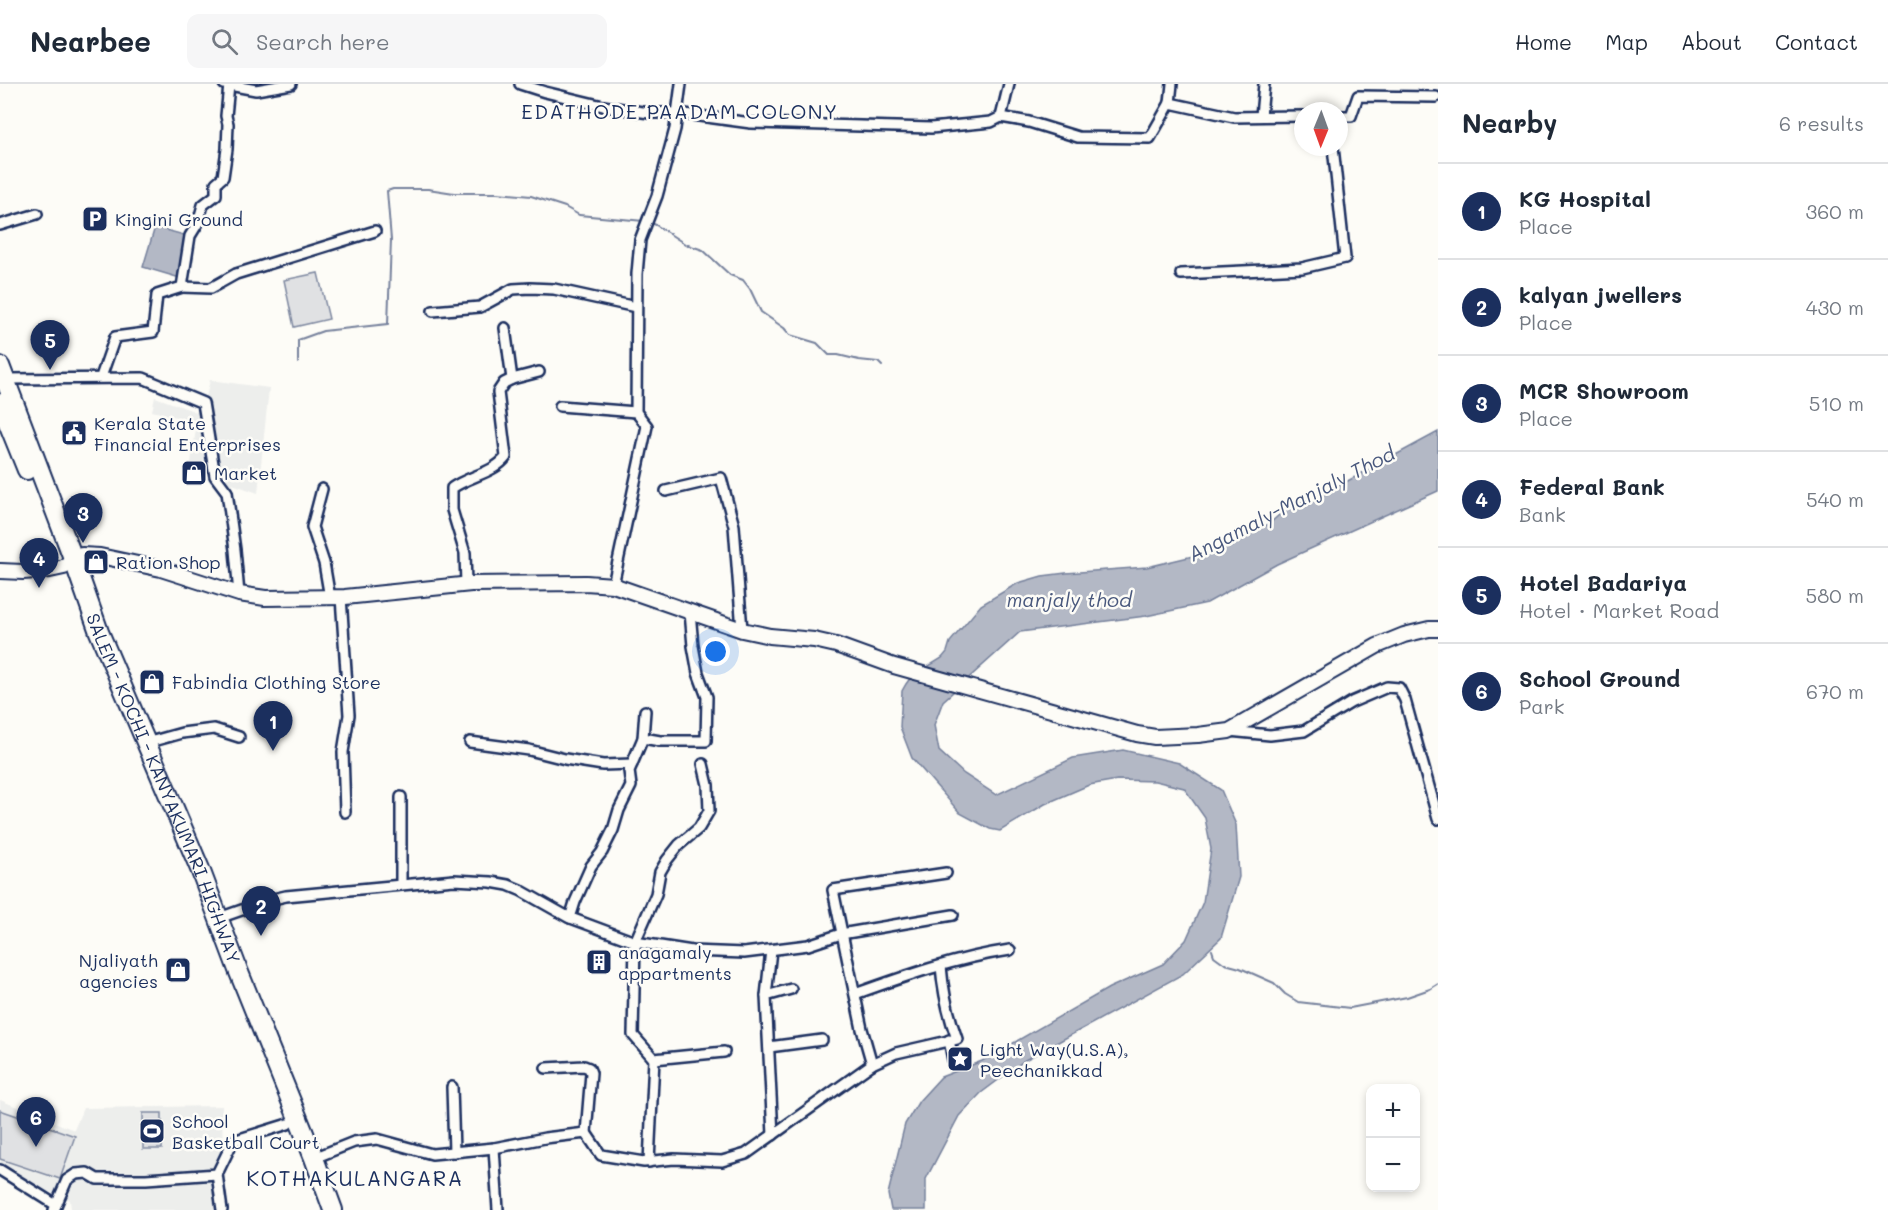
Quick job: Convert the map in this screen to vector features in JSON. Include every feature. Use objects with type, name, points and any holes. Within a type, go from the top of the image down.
[{"type":"highway","name":"SALEM - KOCHI - KANYAKUMARI HIGHWAY","points":[[3,372],[68,562],[101,668],[192,877],[321,1210]]},
{"type":"highway","name":"SALEM - KOCHI - KANYAKUMARI HIGHWAY","points":[[0,403],[200,869],[333,1210]]},
{"type":"main road","points":[[0,571],[50,570],[82,555],[121,560],[161,569],[239,594],[265,598],[335,598],[466,584],[586,583],[613,585],[742,630],[836,645],[894,666],[969,688],[1155,737],[1229,731],[1377,646],[1404,635],[1438,629]]},
{"type":"street","points":[[224,84],[256,90],[291,84]]},
{"type":"street","points":[[520,84],[603,106],[751,123],[906,128],[961,126],[991,122],[1001,117],[1029,122],[1078,137],[1150,138],[1170,103],[1172,84]]},
{"type":"street","points":[[613,585],[647,426],[636,412],[637,262],[640,240],[657,196],[675,129],[681,84]]},
{"type":"street","points":[[1001,117],[1009,84]]},
{"type":"street","points":[[1262,116],[1264,84]]},
{"type":"street","points":[[182,287],[190,236],[198,223],[203,205],[216,195],[216,183],[223,177],[226,166],[228,124],[226,116],[229,85]]},
{"type":"street","points":[[1348,116],[1358,96],[1436,97]]},
{"type":"street","points":[[1170,103],[1234,117],[1294,116]]},
{"type":"street","points":[[1180,274],[1302,268],[1345,258],[1334,156]]},
{"type":"street","points":[[0,225],[36,214]]},
{"type":"street","points":[[101,377],[115,337],[153,332],[157,295],[182,287],[211,288],[236,274],[375,231]]},
{"type":"street","points":[[433,310],[480,307],[513,289],[530,288],[554,289],[636,307]]},
{"type":"street","points":[[505,328],[512,379]]},
{"type":"street","points":[[3,372],[143,378],[203,403],[215,476],[227,492],[236,550],[239,594]]},
{"type":"street","points":[[466,584],[465,553],[452,510],[452,488],[462,481],[500,465],[506,457],[498,392],[504,383],[512,379],[539,372]]},
{"type":"street","points":[[560,406],[636,412]]},
{"type":"street","points":[[666,491],[721,478],[734,526],[742,630]]},
{"type":"street","points":[[322,489],[312,527],[335,598],[349,715],[343,752],[345,812]]},
{"type":"street","points":[[643,738],[660,741],[706,741],[707,697],[698,673],[690,612]]},
{"type":"street","points":[[1229,731],[1270,735],[1304,731],[1352,702],[1378,690],[1387,687],[1400,688],[1406,700],[1438,819]]},
{"type":"street","points":[[570,918],[591,867],[602,852],[631,786],[629,771],[643,738],[645,711]]},
{"type":"street","points":[[146,742],[182,733],[214,729],[239,737]]},
{"type":"street","points":[[470,742],[529,750],[603,765],[632,764]]},
{"type":"street","points":[[649,1161],[654,1059],[633,1035],[635,942],[656,894],[660,872],[680,845],[699,828],[709,811],[708,785],[703,764]]},
{"type":"street","points":[[401,797],[401,885]]},
{"type":"street","points":[[872,1064],[841,934],[834,889],[946,873]]},
{"type":"street","points":[[219,918],[280,897],[454,880],[491,882],[508,885],[570,918],[635,942],[692,951],[744,953],[808,945],[841,934],[953,915]]},
{"type":"street","points":[[771,950],[766,996],[773,1135]]},
{"type":"street","points":[[855,994],[916,972],[984,954],[1010,950]]},
{"type":"street","points":[[546,1068],[584,1065],[589,1068],[591,1073],[586,1133],[601,1155],[649,1161],[674,1159],[722,1161],[746,1154],[872,1064],[896,1053],[957,1039],[943,992],[941,966]]},
{"type":"street","points":[[766,996],[791,989]]},
{"type":"street","points":[[769,1047],[822,1040]]},
{"type":"street","points":[[949,1040],[953,1060]]},
{"type":"street","points":[[654,1059],[724,1052]]},
{"type":"street","points":[[452,1086],[454,1152]]},
{"type":"street","points":[[222,1210],[218,1174],[233,1141],[288,1124]]},
{"type":"street","points":[[314,1158],[354,1142],[377,1139],[432,1154],[494,1148],[586,1133]]},
{"type":"street","points":[[494,1148],[498,1210]]},
{"type":"street","points":[[0,1170],[55,1208],[67,1180],[76,1174],[87,1173],[97,1179],[146,1179],[218,1174]]},
{"type":"shaded area","points":[[318,273],[329,319],[294,327],[284,280]]},
{"type":"shaded area","points":[[210,380],[269,388],[258,493],[190,469],[197,422],[152,411],[155,397],[202,414]]},
{"type":"shaded area","points":[[0,1100],[74,1130],[83,1108],[222,1106],[224,1210],[71,1210],[70,1200],[0,1172]]},
{"type":"shaded area","points":[[0,1110],[75,1136],[60,1179],[0,1159]]},
{"type":"shaded area","name":"School Basketball Court","points":[[143,1113],[162,1113],[162,1149],[143,1149]]},
{"type":"water","points":[[155,227],[184,235],[180,278],[143,267]]},
{"type":"water","name":"manjaly thod","points":[[1438,432],[1438,491],[1277,564],[1207,603],[1146,616],[1020,632],[943,701],[934,725],[939,751],[964,774],[996,795],[1073,758],[1123,750],[1179,763],[1221,790],[1236,825],[1239,877],[1221,938],[1183,974],[1025,1060],[981,1093],[959,1116],[926,1179],[926,1210],[891,1210],[888,1194],[905,1124],[919,1101],[941,1077],[982,1061],[1109,988],[1163,964],[1186,940],[1203,902],[1211,849],[1205,818],[1184,788],[1155,781],[1117,780],[1089,785],[1045,804],[1000,831],[990,829],[960,813],[912,758],[900,727],[902,691],[906,684],[911,677],[942,658],[950,642],[981,605],[1018,583],[1042,576],[1066,573],[1147,567],[1218,550],[1269,524],[1287,508],[1342,484]]},
{"type":"waterway","points":[[298,363],[298,340],[323,331],[388,324],[391,240],[387,191],[428,189],[454,193],[531,196],[565,207],[579,215],[644,221]]},
{"type":"waterway","points":[[649,222],[685,244],[703,250],[730,275],[743,280],[761,312],[790,335],[817,343],[829,355],[878,362],[882,366]]},
{"type":"waterway","points":[[1212,950],[1214,956],[1225,964],[1274,983],[1298,1002],[1350,1008],[1407,997],[1438,984]]},
{"type":"place","name":"Kingini Ground","points":[[95,219]]},
{"type":"place","name":"Hotel Badariya","points":[[50,370]]},
{"type":"place","name":"Kerala State Financial Enterprises","points":[[74,433]]},
{"type":"place","name":"Market","points":[[194,473]]},
{"type":"place","name":"MCR Showroom","points":[[83,543]]},
{"type":"place","name":"Ration Shop","points":[[96,562]]},
{"type":"place","name":"Federal Bank","points":[[39,588]]},
{"type":"place","name":"Fabindia Clothing Store","points":[[152,682]]},
{"type":"place","name":"KG Hospital","points":[[273,751]]},
{"type":"place","name":"kalyan jwellers","points":[[261,936]]},
{"type":"place","name":"anagamaly appartments","points":[[599,962]]},
{"type":"place","name":"Njaliyath agencies","points":[[178,970]]},
{"type":"place","name":"Light Way(U.S.A), Peechanikkad","points":[[960,1059]]},
{"type":"place","name":"School Basketball Court","points":[[152,1131]]},
{"type":"place","name":"School Ground","points":[[36,1147]]},
{"type":"district","name":"EDATHODE PAADAM COLONY","points":[[680,111]]},
{"type":"district","name":"KOTHAKULANGARA","points":[[355,1177]]},
{"type":"water label","name":"Angamaly-Manjaly Thod","points":[[1291,503]]}]
